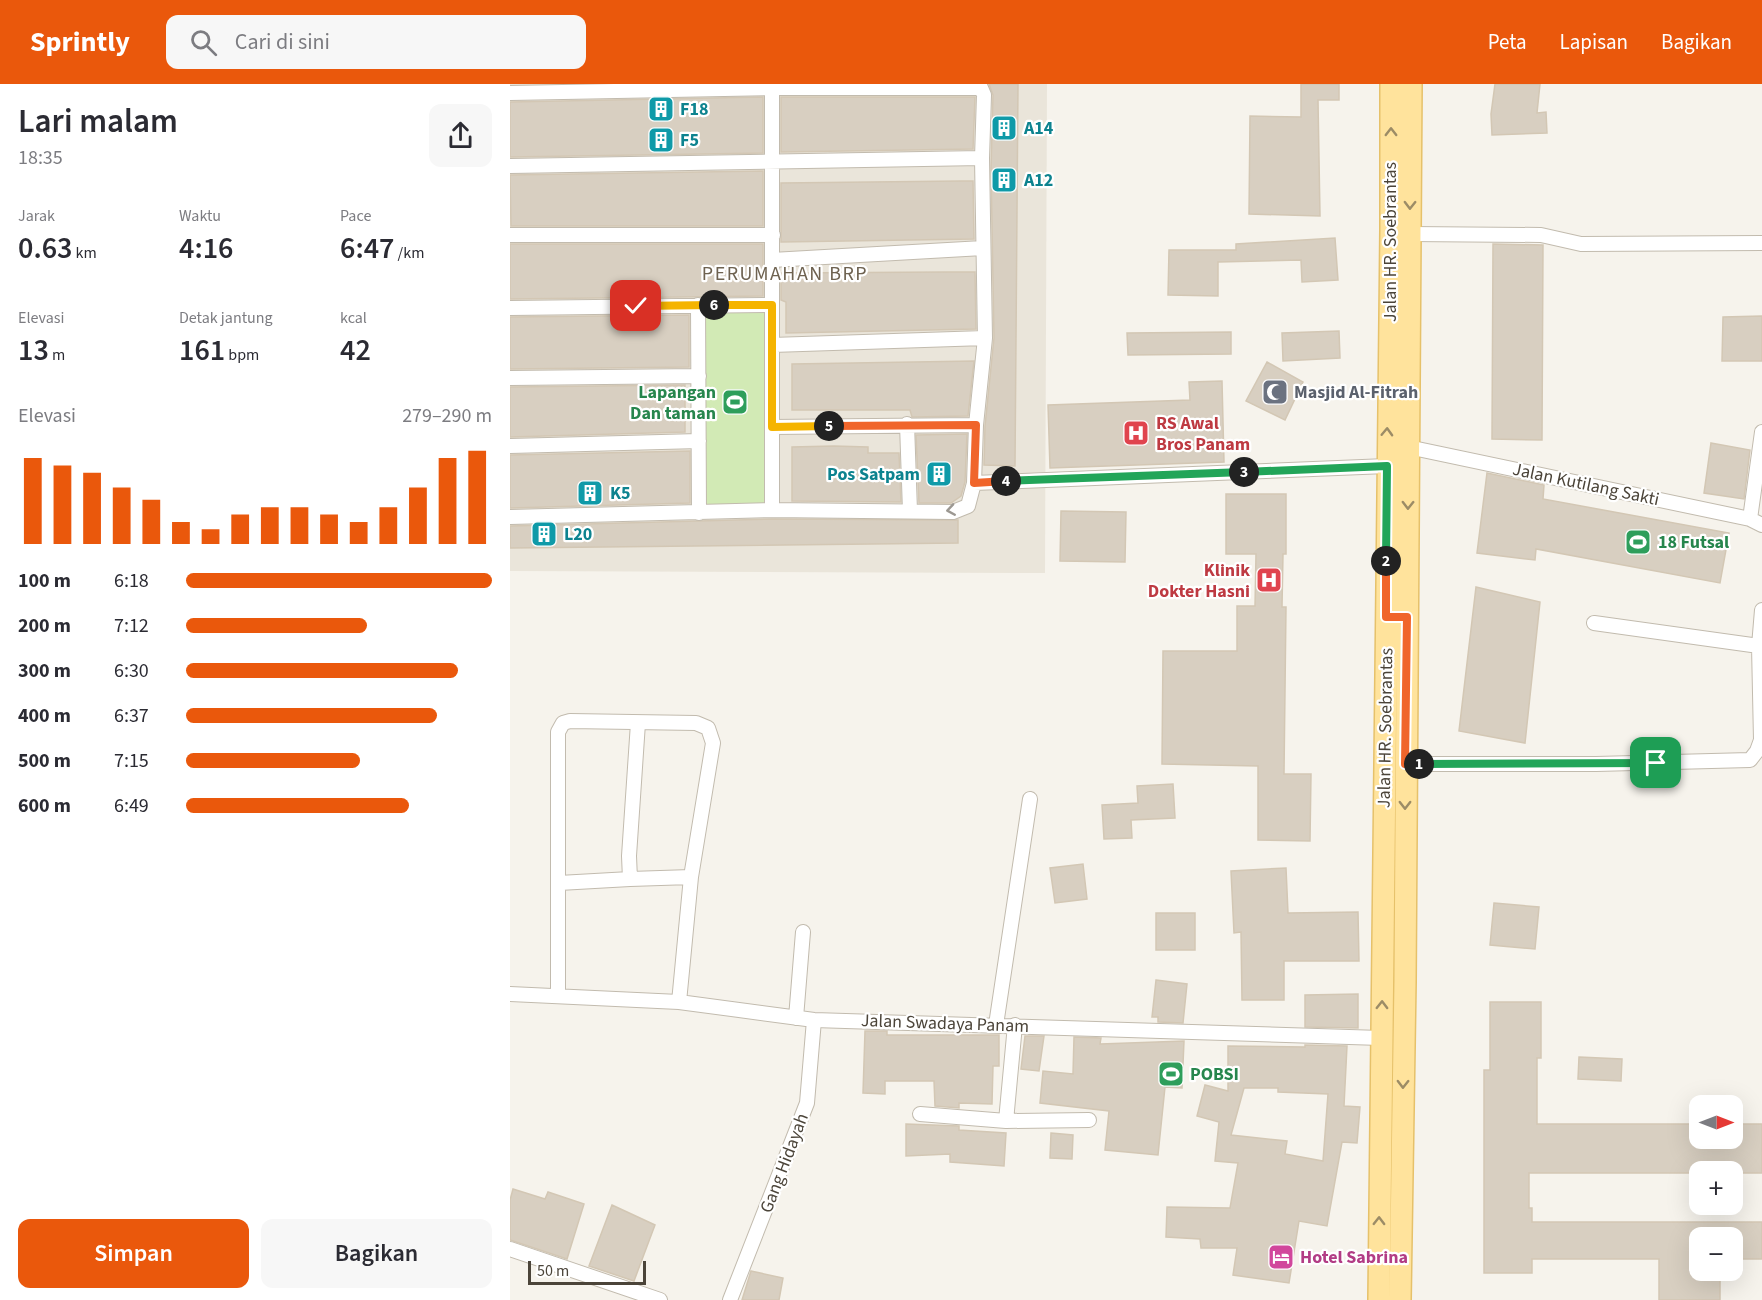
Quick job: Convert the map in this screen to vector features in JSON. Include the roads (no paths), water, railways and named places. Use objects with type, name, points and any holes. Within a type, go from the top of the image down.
[{"type":"main road","name":"Jalan HR. Soebrantas","points":[[1391,84],[1387,466],[1405,764],[1400,1300]]},
{"type":"main road","name":"Jalan HR. Soebrantas","points":[[1379,1300],[1382,1038],[1396,617],[1408,447],[1411,84]]},
{"type":"street","points":[[772,88],[772,510]]},
{"type":"street","points":[[510,93],[772,88],[981,88],[984,95],[982,158],[985,338],[976,425],[974,483],[968,506],[953,512],[772,510],[510,517]]},
{"type":"street","points":[[510,166],[982,158]]},
{"type":"street","points":[[1410,234],[1541,235],[1581,244],[1762,243]]},
{"type":"street","points":[[510,235],[773,235]]},
{"type":"street","points":[[772,260],[983,248]]},
{"type":"street","points":[[510,308],[698,304],[772,305]]},
{"type":"street","points":[[698,304],[699,513]]},
{"type":"street","points":[[772,345],[985,338]]},
{"type":"street","points":[[510,378],[699,376]]},
{"type":"street","points":[[907,424],[910,511]]},
{"type":"street","points":[[772,427],[976,425]]},
{"type":"street","points":[[1756,522],[1762,432]]},
{"type":"street","points":[[510,446],[699,441]]},
{"type":"street","name":"Jalan Kutilang Sakti","points":[[1408,447],[1756,522]]},
{"type":"street","points":[[974,483],[1387,466]]},
{"type":"street","points":[[1405,764],[1596,764],[1750,760],[1761,740],[1759,646],[1762,610]]},
{"type":"street","points":[[1594,623],[1759,646]]},
{"type":"street","points":[[558,996],[558,732],[563,723],[570,721],[696,723],[708,728],[713,743],[692,877],[679,1002]]},
{"type":"street","points":[[630,879],[629,856],[638,723]]},
{"type":"street","points":[[996,1025],[1030,799]]},
{"type":"street","points":[[559,883],[692,877]]},
{"type":"street","points":[[796,1018],[804,932]]},
{"type":"street","name":"Jalan Swadaya Panam","points":[[510,994],[679,1002],[814,1020],[1382,1038]]},
{"type":"street","name":"Gang Hidayah","points":[[730,1300],[807,1103],[814,1020]]},
{"type":"street","points":[[1006,1121],[1015,1025]]},
{"type":"street","points":[[920,1114],[1006,1121],[1089,1120]]},
{"type":"street","points":[[510,1249],[660,1300]]},
{"type":"place","name":"F18","points":[[661,109]]},
{"type":"place","name":"A14","points":[[1004,128]]},
{"type":"place","name":"F5","points":[[661,140]]},
{"type":"place","name":"A12","points":[[1004,180]]},
{"type":"place","name":"Masjid Al-Fitrah","points":[[1275,392]]},
{"type":"place","name":"Lapangan Dan taman","points":[[735,402]]},
{"type":"place","name":"RS Awal Bros Panam","points":[[1136,433]]},
{"type":"place","name":"Pos Satpam","points":[[939,474]]},
{"type":"place","name":"K5","points":[[590,493]]},
{"type":"place","name":"L20","points":[[544,534]]},
{"type":"place","name":"18 Futsal","points":[[1638,542]]},
{"type":"place","name":"Klinik Dokter Hasni","points":[[1269,580]]},
{"type":"place","name":"POBSI","points":[[1171,1074]]},
{"type":"place","name":"Hotel Sabrina","points":[[1281,1257]]},
{"type":"district","name":"PERUMAHAN BRP","points":[[785,273]]}]
